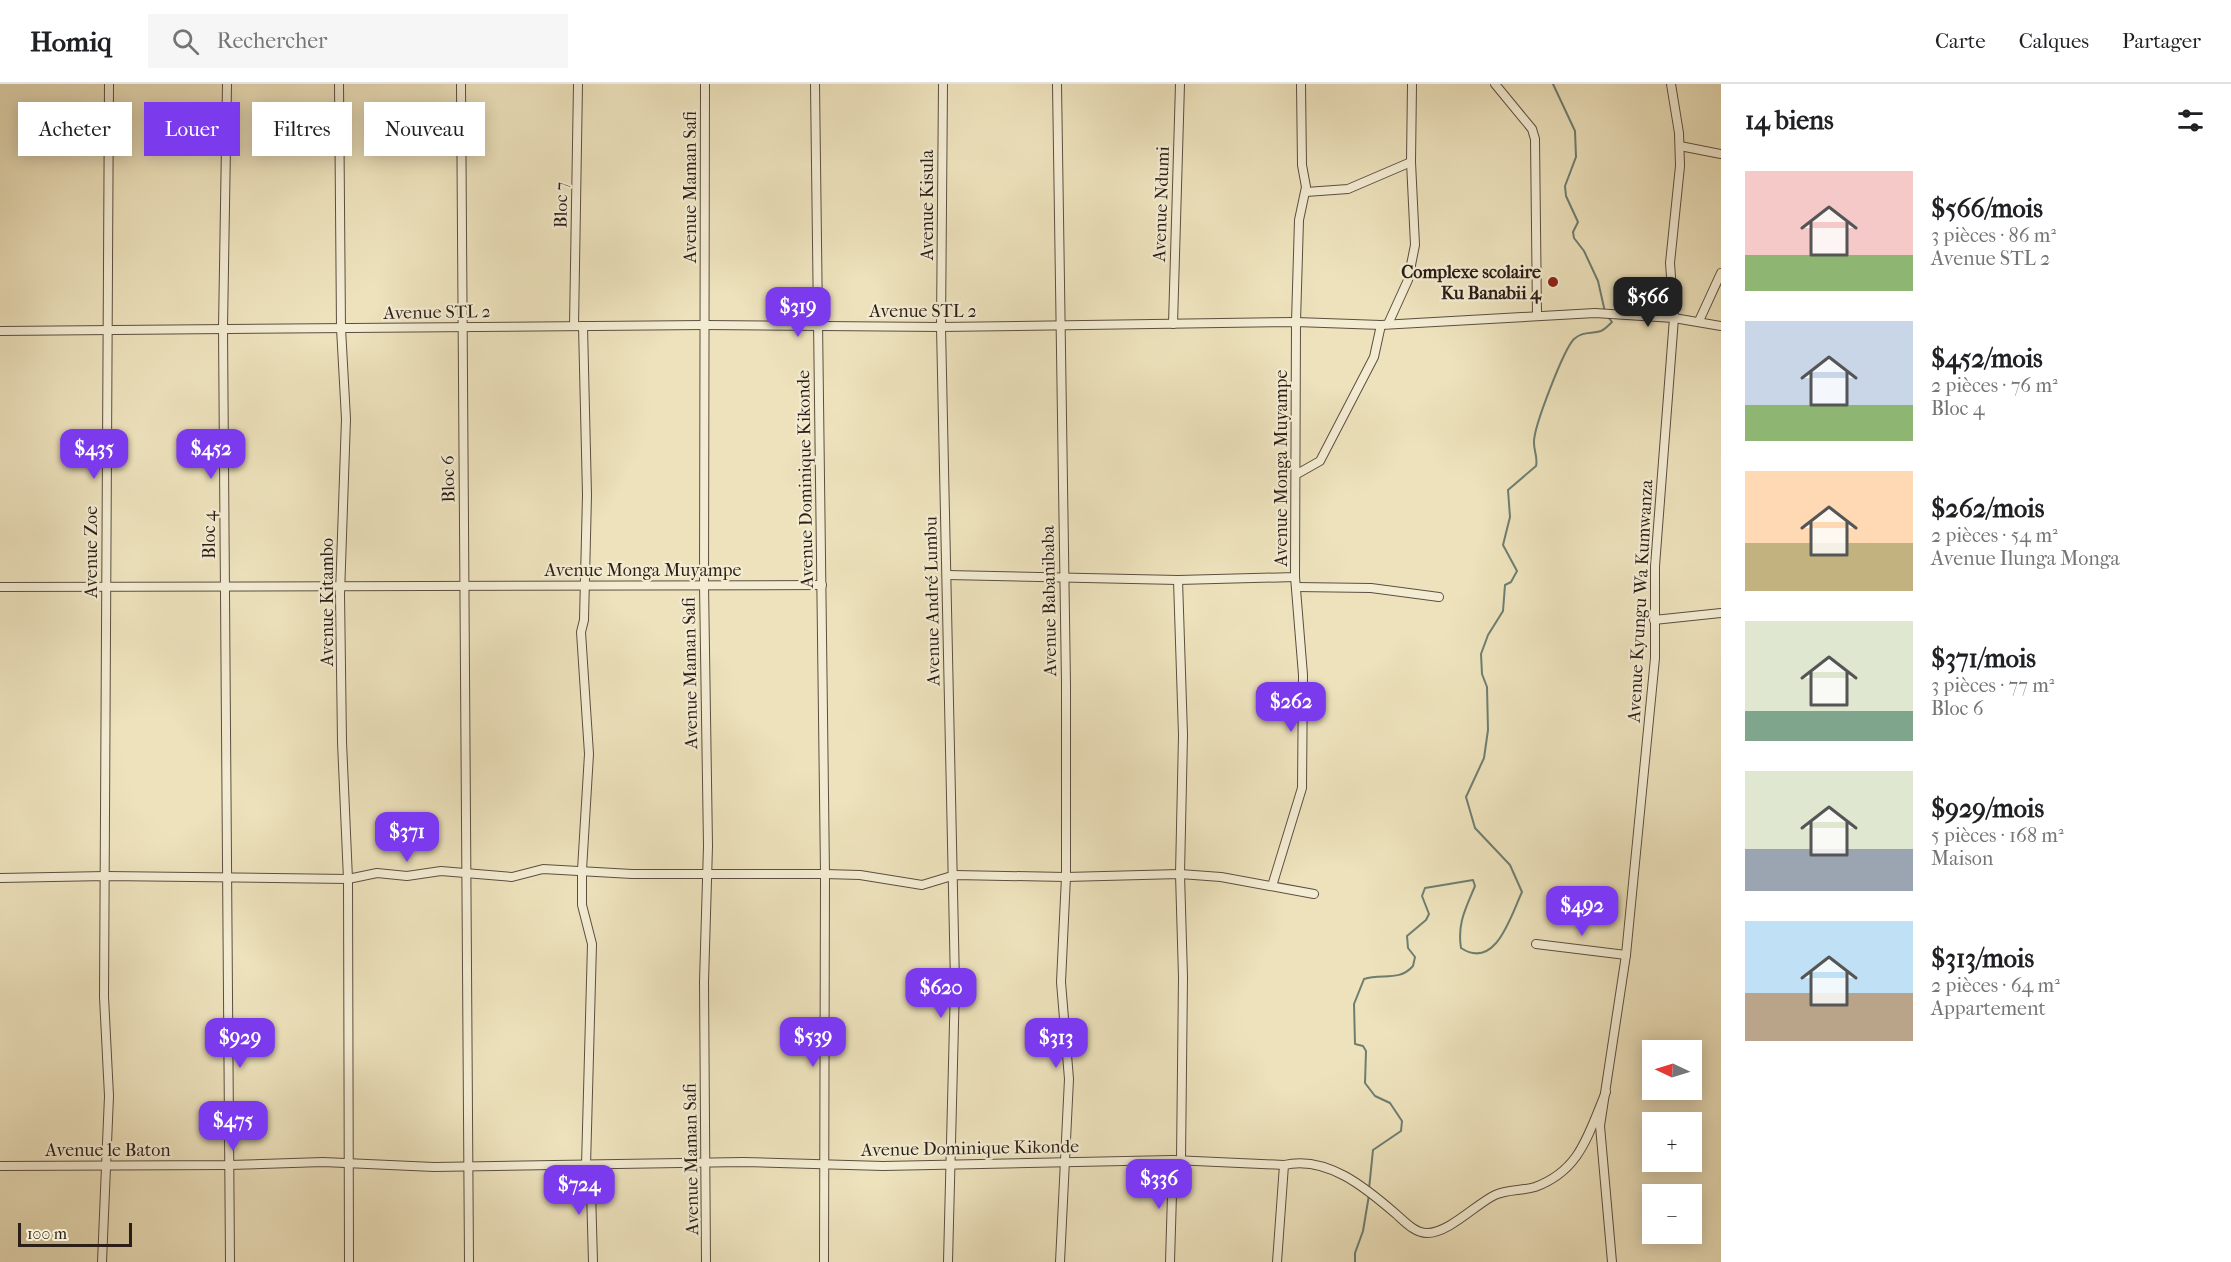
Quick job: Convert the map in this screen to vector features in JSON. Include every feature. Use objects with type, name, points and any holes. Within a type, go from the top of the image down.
[{"type":"street","name":"Avenue Zoe","points":[[102,1262],[109,1096],[104,997],[109,84]]},
{"type":"street","name":"Bloc 4","points":[[227,84],[223,328],[230,1262]]},
{"type":"street","name":"Avenue Kitambo","points":[[339,84],[341,328],[346,419],[341,587],[342,742],[348,879],[349,1262]]},
{"type":"street","name":"Bloc 6","points":[[461,84],[469,1262]]},
{"type":"street","name":"Bloc 7","points":[[574,326],[579,84]]},
{"type":"street","name":"Avenue Maman Safi","points":[[705,84],[706,1262]]},
{"type":"street","name":"Avenue Dominique Kikonde","points":[[815,84],[816,326],[825,874],[824,1262]]},
{"type":"street","name":"Avenue Kisula","points":[[941,327],[943,84]]},
{"type":"street","name":"Avenue Babanibaba","points":[[1057,84],[1066,877],[1061,982],[1069,1079],[1060,1262]]},
{"type":"street","name":"Avenue Ndumi","points":[[1173,324],[1180,84]]},
{"type":"street","name":"Avenue Monga Muyampe","points":[[947,575],[1178,580],[1295,577],[1296,322],[1299,220],[1306,192],[1302,165],[1301,84]]},
{"type":"street","points":[[1297,474],[1320,460],[1374,357],[1385,324],[1413,264],[1415,245],[1411,162],[1412,84]]},
{"type":"street","points":[[1495,84],[1532,129],[1535,139],[1537,315]]},
{"type":"street","name":"Avenue Kyungu Wa Kumwanza","points":[[1612,1262],[1600,1145],[1626,955],[1655,658],[1655,566],[1674,318],[1674,286],[1670,264],[1675,237],[1680,146],[1671,84]]},
{"type":"street","points":[[1400,166],[1411,144]]},
{"type":"street","points":[[1680,146],[1721,154]]},
{"type":"street","points":[[1306,192],[1348,189],[1411,162]]},
{"type":"street","points":[[1700,321],[1721,273]]},
{"type":"street","name":"Avenue STL 2","points":[[0,331],[705,325],[941,327],[1296,322],[1385,324],[1594,313],[1623,313],[1674,318]]},
{"type":"street","points":[[1674,318],[1721,326]]},
{"type":"street","points":[[583,326],[587,495],[584,620],[581,632],[589,754],[582,870],[583,914],[591,937],[592,951],[586,1166],[591,1190],[593,1262]]},
{"type":"street","name":"Avenue André Lumbu","points":[[941,327],[955,984],[948,1262]]},
{"type":"street","points":[[1272,886],[1302,788],[1303,675],[1295,577]]},
{"type":"street","points":[[1170,1262],[1177,1160],[1184,977],[1180,874],[1183,735],[1178,580]]},
{"type":"street","name":"Avenue Monga Muyampe","points":[[0,587],[822,585]]},
{"type":"street","points":[[1296,587],[1371,588],[1438,597]]},
{"type":"street","points":[[1654,621],[1721,613]]},
{"type":"street","points":[[0,878],[106,876],[348,879],[377,873],[407,876],[441,871],[512,877],[543,869],[616,874],[860,875],[922,885],[954,875],[1066,877],[1180,874],[1314,894]]},
{"type":"street","points":[[1536,944],[1626,955]]},
{"type":"street","name":"Avenue Dominique Kikonde","points":[[707,1162],[950,1164],[1177,1160],[1284,1165],[1314,1164],[1331,1169],[1369,1191],[1412,1228],[1428,1233],[1448,1226],[1495,1195],[1525,1190],[1558,1175],[1573,1163],[1606,1092]]},
{"type":"street","name":"Avenue le Baton","points":[[0,1166],[350,1163],[434,1167],[707,1162]]},
{"type":"street","points":[[1277,1262],[1284,1165]]},
{"type":"waterway","points":[[1553,84],[1575,131],[1576,157],[1565,186],[1566,196],[1578,222],[1573,232],[1574,238],[1584,251],[1598,281],[1605,312]]},
{"type":"waterway","points":[[1369,1189],[1373,1150],[1401,1131],[1402,1121],[1390,1103],[1375,1096],[1365,1083],[1366,1051],[1363,1046],[1355,1044],[1354,1004],[1364,979],[1396,976],[1413,966],[1415,957],[1408,948],[1407,936],[1426,920],[1429,914],[1422,896],[1425,888],[1473,880],[1475,886],[1463,916],[1460,931],[1461,948],[1473,953],[1484,952],[1493,946],[1507,926],[1522,892],[1510,865],[1475,828],[1466,797],[1484,758],[1488,730],[1487,687],[1482,674],[1481,654],[1488,635],[1503,611],[1505,585],[1511,582],[1517,571],[1503,545],[1510,517],[1508,490],[1536,466],[1534,443],[1538,422],[1569,346],[1581,335],[1604,330],[1612,322],[1608,317]]},
{"type":"waterway","points":[[1355,1262],[1355,1253],[1363,1231],[1369,1195]]},
{"type":"place","name":"Complexe scolaire Ku Banabii 4","points":[[1553,282]]}]
